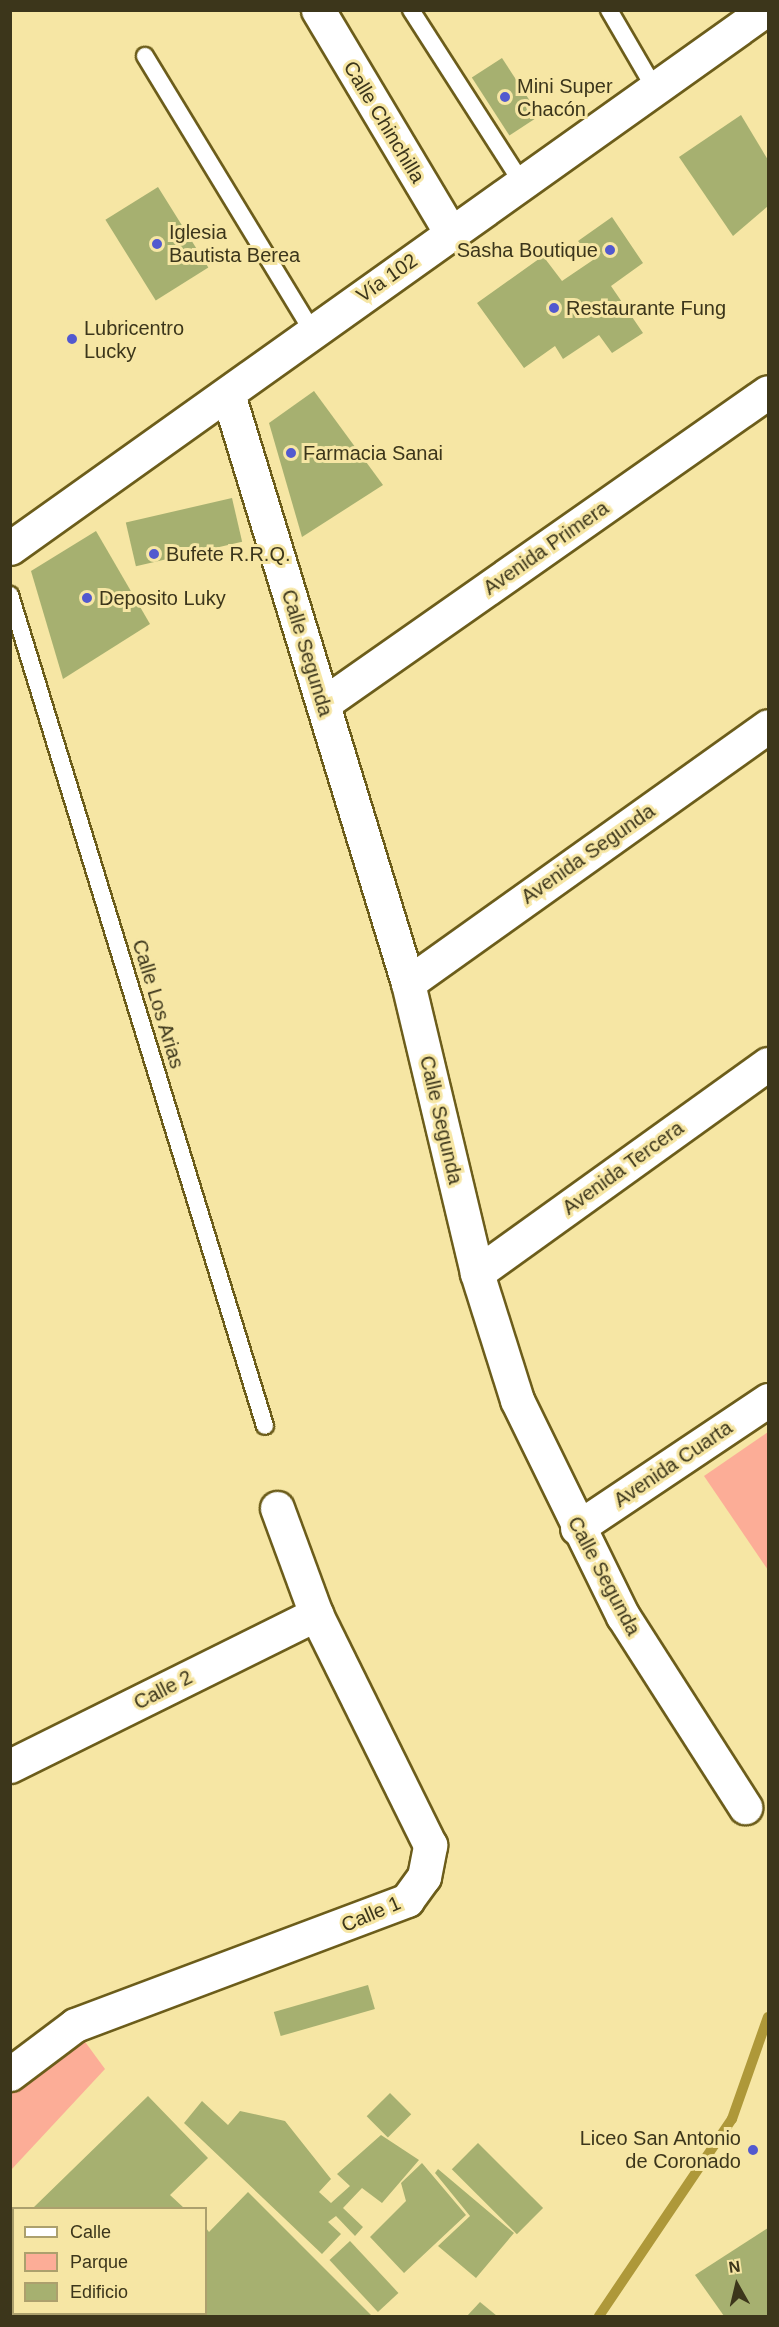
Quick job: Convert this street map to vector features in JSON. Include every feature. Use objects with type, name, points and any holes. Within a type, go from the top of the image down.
[{"type":"street","name":"Calle Chinchilla","points":[[318,10],[451,233]]},
{"type":"street","name":"Vía 102","points":[[10,548],[451,233],[655,89],[765,15]]},
{"type":"street","name":"Avenida Primera","points":[[323,704],[768,392]]},
{"type":"street","name":"Calle Segunda","points":[[228,394],[408,983],[477,1273],[517,1400],[577,1528],[623,1616],[745,1807]]},
{"type":"street","name":"Avenida Segunda","points":[[408,983],[768,726]]},
{"type":"street","name":"Avenida Tercera","points":[[477,1273],[768,1064]]},
{"type":"street","name":"Avenida Cuarta","points":[[577,1528],[768,1400]]},
{"type":"street","name":"Calle 1","points":[[10,2074],[75,2025],[407,1900],[424,1877],[430,1845],[316,1614],[277,1508]]},
{"type":"street","name":"Calle 2","points":[[10,1766],[316,1614]]},
{"type":"lane","points":[[411,10],[522,183]]},
{"type":"lane","points":[[609,10],[655,89]]},
{"type":"lane","points":[[145,56],[312,332]]},
{"type":"lane","name":"Calle Los Arias","points":[[10,595],[265,1426]]},
{"type":"green space","points":[[768,1432],[768,1570],[704,1476]]},
{"type":"green space","points":[[83,2039],[105,2069],[11,2170],[10,2093]]},
{"type":"building","name":"Mini Super Chacón","points":[[502,58],[540,116],[509,135],[472,78]]},
{"type":"building","points":[[741,115],[768,160],[768,206],[733,236],[679,157]]},
{"type":"building","name":"Iglesia Bautista Berea","points":[[158,187],[208,268],[156,300],[105,220]]},
{"type":"building","points":[[612,217],[643,263],[611,286],[643,333],[612,353],[599,335],[563,359],[555,346],[524,368],[477,303],[543,256],[562,281],[593,260],[578,241]]},
{"type":"building","points":[[314,391],[383,485],[302,537],[269,423]]},
{"type":"building","points":[[232,498],[242,542],[136,566],[126,523]]},
{"type":"building","name":"Deposito Luky","points":[[96,531],[150,624],[63,679],[31,571]]},
{"type":"building","points":[[368,1985],[375,2009],[281,2036],[274,2012]]},
{"type":"building","points":[[390,2093],[411,2114],[388,2138],[367,2116]]},
{"type":"building","points":[[148,2096],[208,2158],[170,2195],[183,2207],[34,2207]]},
{"type":"building","points":[[202,2101],[228,2125],[240,2111],[285,2121],[331,2179],[319,2192],[331,2203],[350,2186],[337,2174],[381,2135],[419,2160],[382,2203],[362,2188],[343,2208],[363,2227],[355,2236],[336,2216],[328,2222],[341,2234],[322,2254],[184,2123]]},
{"type":"building","points":[[478,2143],[543,2208],[517,2234],[452,2169]]},
{"type":"building","points":[[422,2163],[466,2215],[404,2273],[370,2237],[406,2201],[401,2183]]},
{"type":"building","points":[[438,2169],[514,2233],[476,2278],[438,2246],[470,2216],[435,2173]]},
{"type":"building","points":[[248,2192],[372,2316],[36,2316],[207,2315],[207,2229],[209,2232]]},
{"type":"building","points":[[768,2228],[768,2316],[724,2316],[695,2275]]},
{"type":"building","points":[[350,2241],[398,2293],[378,2312],[330,2260]]},
{"type":"building","points":[[480,2302],[497,2316],[467,2316]]},
{"type":"waterway","points":[[599,2316],[732,2119],[768,2017]]},
{"type":"place","name":"Mini Super Chacón","points":[[505,97]]},
{"type":"place","name":"Iglesia Bautista Berea","points":[[157,244]]},
{"type":"place","name":"Sasha Boutique","points":[[610,250]]},
{"type":"place","name":"Restaurante Fung","points":[[554,308]]},
{"type":"place","name":"Lubricentro Lucky","points":[[72,339]]},
{"type":"place","name":"Farmacia Sanai","points":[[291,453]]},
{"type":"place","name":"Bufete R.R.Q.","points":[[154,554]]},
{"type":"place","name":"Deposito Luky","points":[[87,598]]},
{"type":"place","name":"Liceo San Antonio de Coronado","points":[[753,2150]]}]
